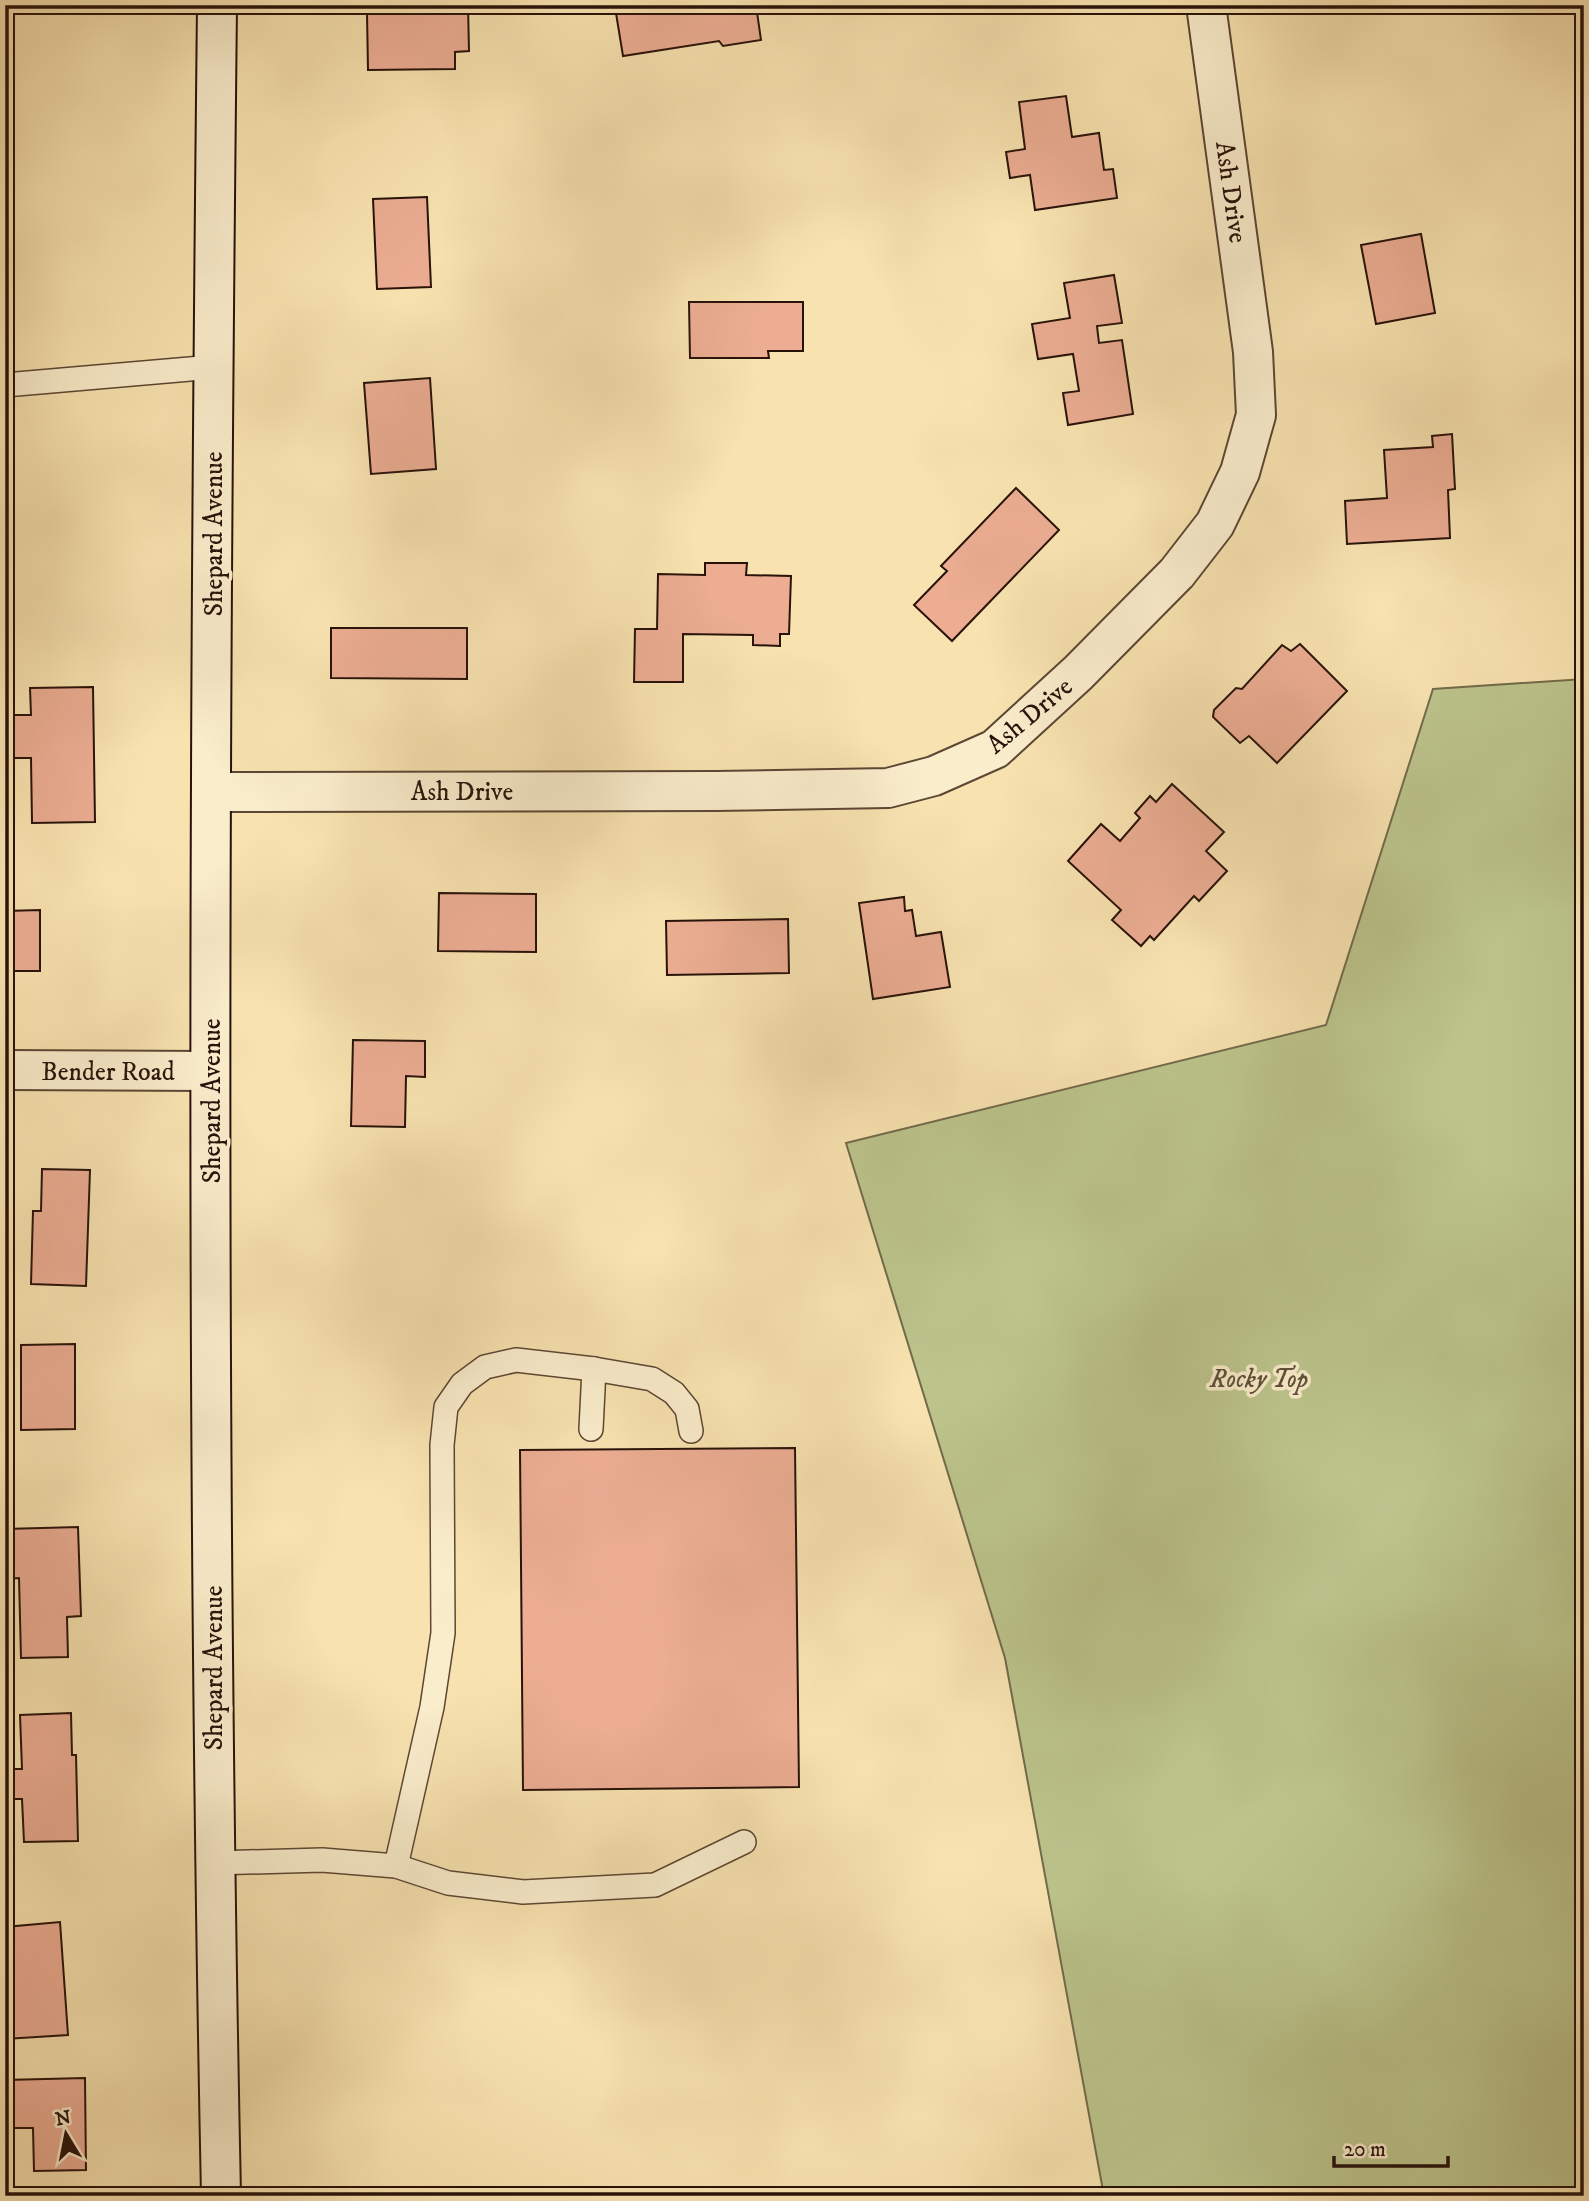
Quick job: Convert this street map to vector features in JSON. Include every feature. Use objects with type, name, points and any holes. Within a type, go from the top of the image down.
[{"type":"main road","name":"Shepard Avenue","points":[[218,5],[210,1071],[214,1863],[221,2196]]},
{"type":"main road","name":"Ash Drive","points":[[211,792],[888,788],[934,776],[995,749],[1078,673],[1177,573],[1215,524],[1240,472],[1256,415],[1254,352],[1206,5]]},
{"type":"main road","name":"Bender Road","points":[[5,1070],[210,1071]]},
{"type":"lane","points":[[5,385],[214,367]]},
{"type":"lane","points":[[396,1866],[432,1707],[443,1633],[442,1445],[446,1407],[462,1384],[485,1367],[516,1360],[652,1379],[674,1393],[687,1409],[691,1431]]},
{"type":"lane","points":[[591,1429],[594,1369]]},
{"type":"lane","points":[[214,1863],[322,1860],[396,1866],[448,1883],[523,1892],[655,1885],[744,1843]]},
{"type":"green space","name":"Rocky Top","points":[[1584,679],[1584,2196],[1104,2196],[1005,1658],[846,1143],[1326,1025],[1433,689]]},
{"type":"building","points":[[451,5],[468,5],[469,51],[455,52],[455,69],[368,70],[367,14],[451,12]]},
{"type":"building","points":[[756,5],[761,40],[723,46],[719,41],[623,56],[615,7]]},
{"type":"building","points":[[1066,96],[1072,137],[1099,133],[1104,170],[1113,169],[1117,198],[1035,210],[1030,175],[1010,178],[1006,152],[1025,149],[1019,102]]},
{"type":"building","points":[[427,197],[431,287],[377,289],[373,199]]},
{"type":"building","points":[[1421,234],[1435,313],[1376,324],[1361,245]]},
{"type":"building","points":[[1114,275],[1122,323],[1097,326],[1099,343],[1122,340],[1133,414],[1068,425],[1063,393],[1079,391],[1073,354],[1038,359],[1032,324],[1070,318],[1064,283]]},
{"type":"building","points":[[689,302],[803,302],[803,351],[768,351],[769,358],[690,358]]},
{"type":"building","points":[[430,378],[436,469],[371,474],[364,383]]},
{"type":"building","points":[[1452,434],[1455,489],[1448,490],[1450,538],[1347,544],[1345,501],[1387,498],[1384,450],[1433,447],[1432,436]]},
{"type":"building","points":[[1016,488],[1059,530],[952,641],[914,605],[947,571],[941,566]]},
{"type":"building","points":[[705,563],[747,563],[746,575],[791,576],[789,634],[780,634],[780,646],[753,645],[753,635],[683,634],[683,682],[634,682],[635,629],[657,629],[658,574],[705,575]]},
{"type":"building","points":[[331,628],[467,628],[467,679],[331,678]]},
{"type":"building","points":[[1300,644],[1347,691],[1277,763],[1249,736],[1240,743],[1213,717],[1214,710],[1236,688],[1242,689],[1282,645],[1291,651]]},
{"type":"building","points":[[93,687],[95,822],[32,823],[31,758],[8,758],[8,715],[31,715],[30,688]]},
{"type":"building","points":[[1172,784],[1224,832],[1206,851],[1227,871],[1199,901],[1194,896],[1154,940],[1150,936],[1141,946],[1112,920],[1121,910],[1068,861],[1101,824],[1120,841],[1140,818],[1135,813],[1150,796],[1156,802]]},
{"type":"building","points":[[439,893],[536,894],[536,952],[438,951]]},
{"type":"building","points":[[904,897],[905,911],[912,910],[916,936],[941,932],[950,987],[873,999],[859,903]]},
{"type":"building","points":[[40,910],[40,971],[5,971],[5,911]]},
{"type":"building","points":[[788,919],[789,973],[667,975],[666,921]]},
{"type":"building","points":[[353,1040],[425,1041],[425,1077],[406,1076],[405,1127],[351,1126]]},
{"type":"building","points":[[42,1169],[90,1170],[86,1286],[31,1284],[33,1211],[41,1211]]},
{"type":"building","points":[[75,1344],[75,1429],[21,1430],[21,1345]]},
{"type":"building","points":[[795,1448],[799,1787],[523,1790],[520,1450]]},
{"type":"building","points":[[78,1527],[81,1616],[67,1617],[68,1657],[21,1658],[19,1578],[5,1579],[5,1529]]},
{"type":"building","points":[[71,1713],[72,1755],[76,1755],[78,1841],[24,1842],[22,1799],[7,1799],[6,1769],[22,1769],[20,1715]]},
{"type":"building","points":[[60,1922],[68,2035],[5,2039],[5,1927]]},
{"type":"building","points":[[85,2078],[86,2170],[34,2171],[33,2128],[5,2128],[5,2080]]}]
